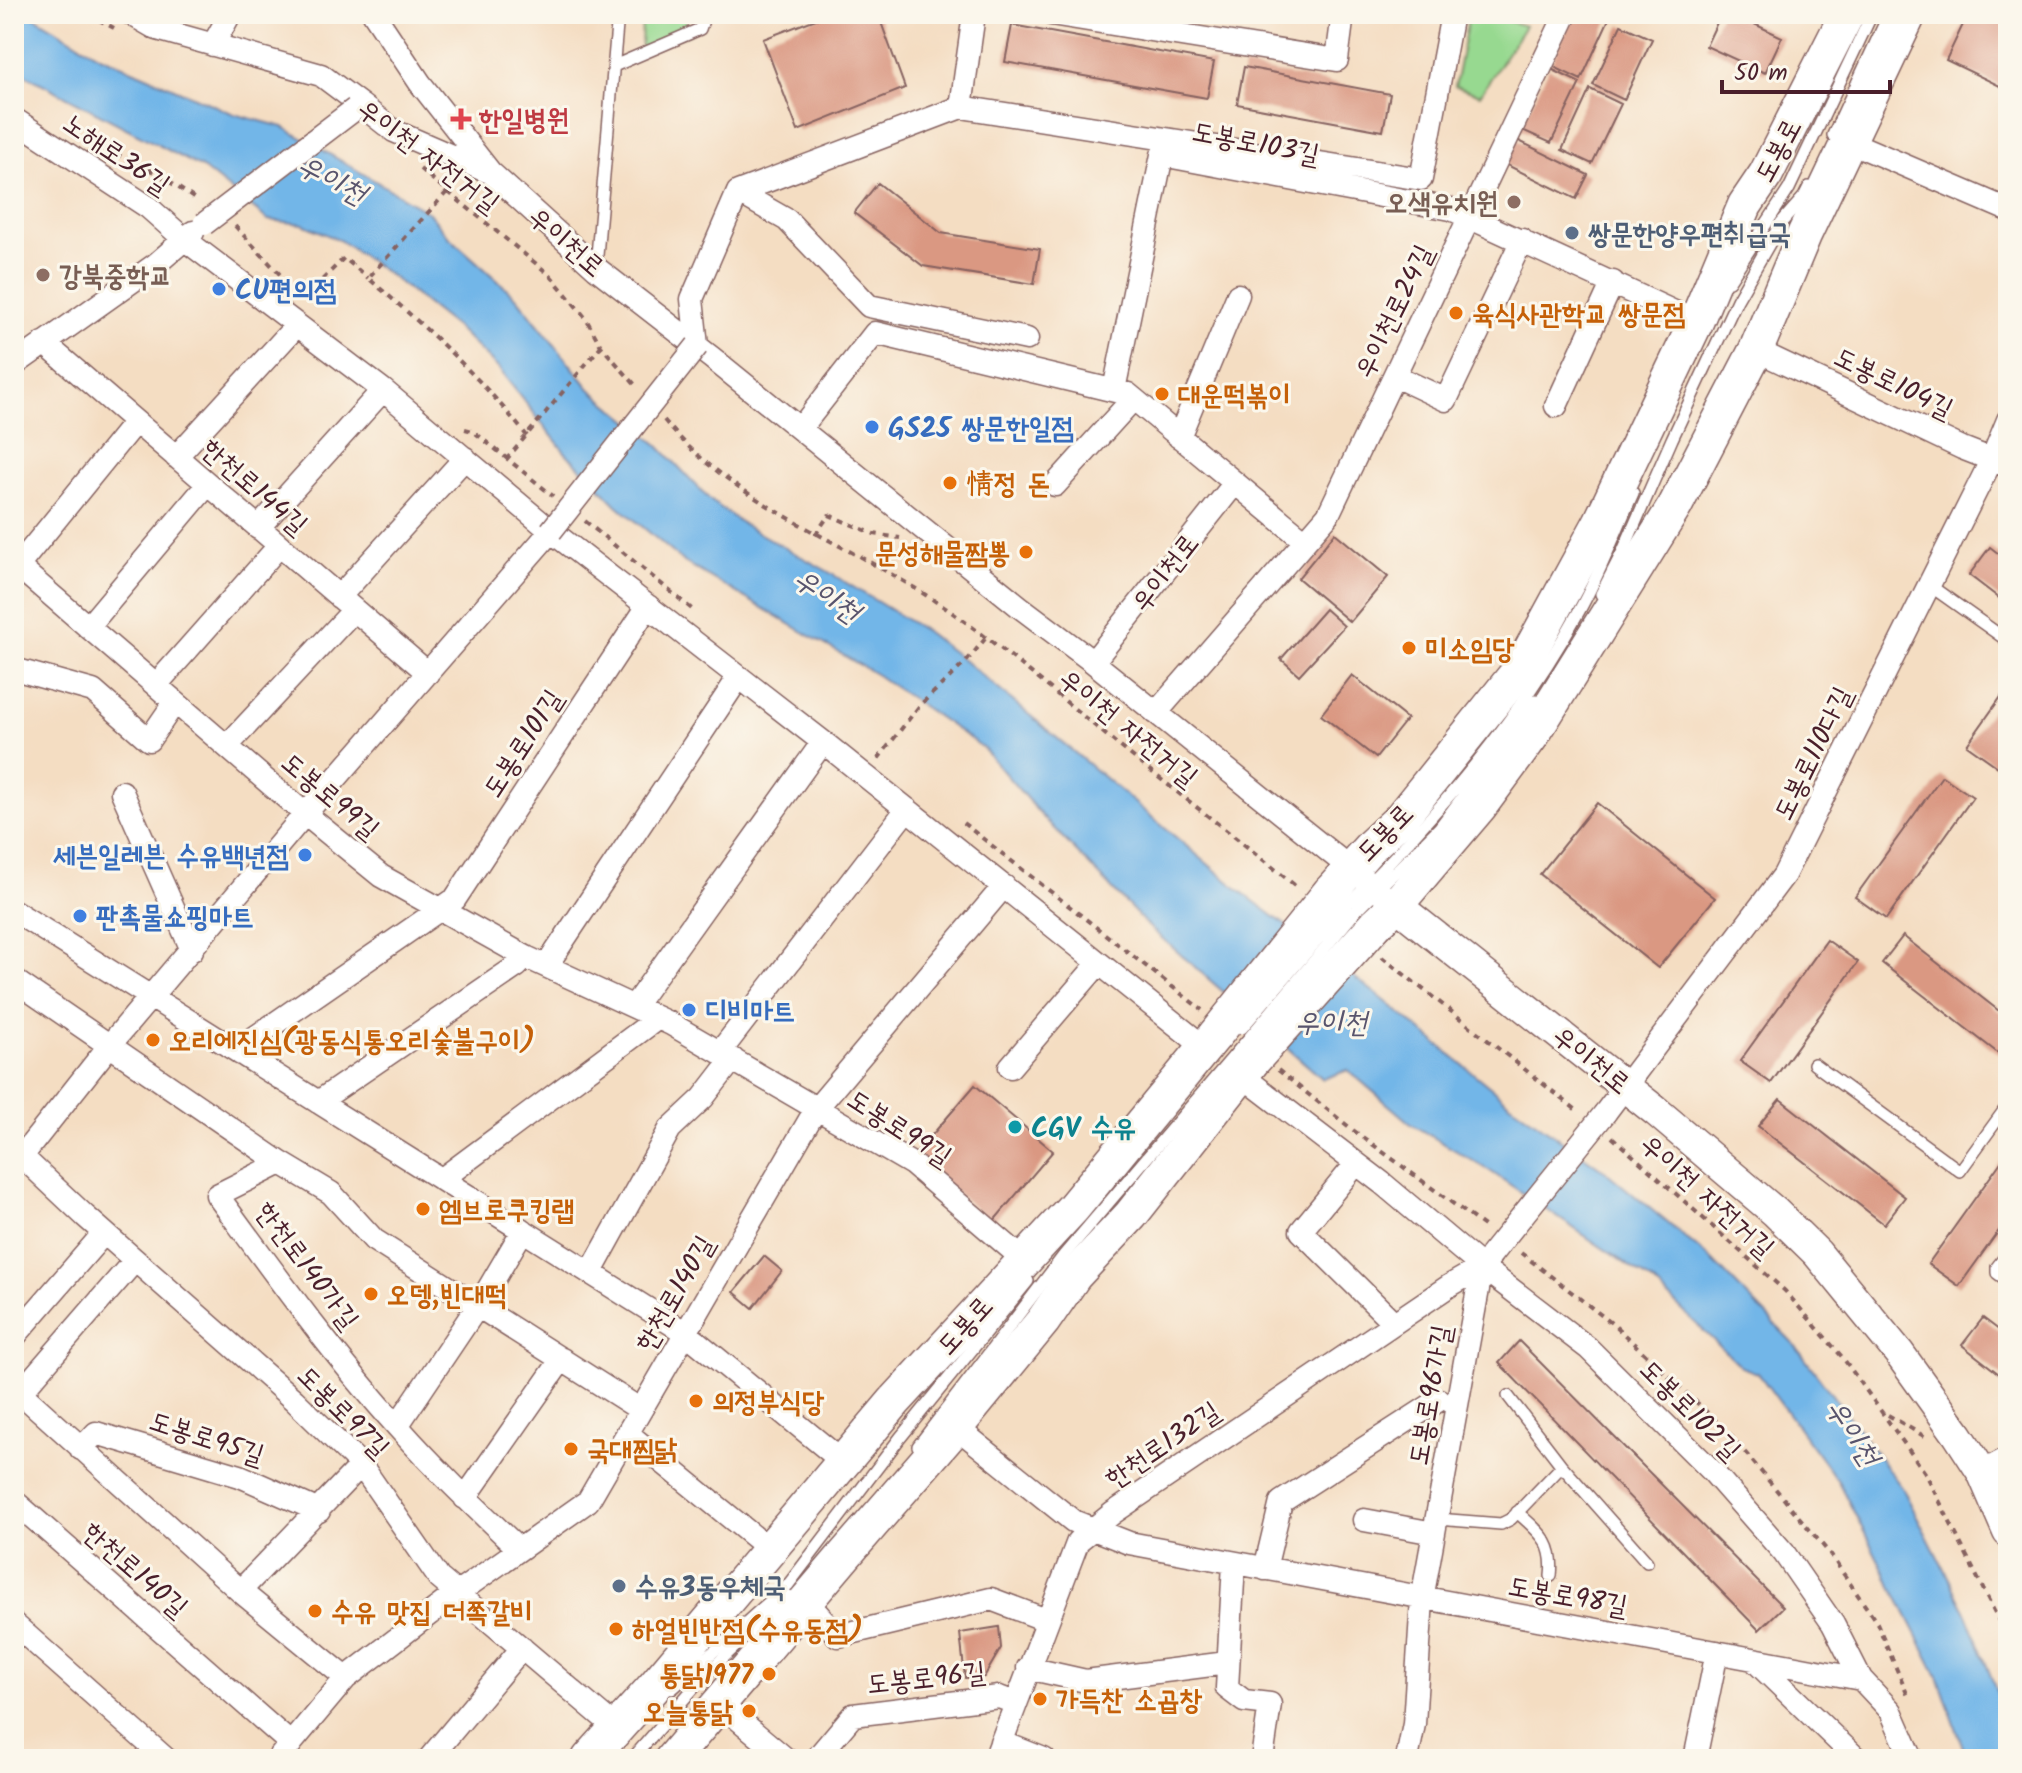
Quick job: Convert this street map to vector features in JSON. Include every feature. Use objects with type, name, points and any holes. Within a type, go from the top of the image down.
[{"type":"main road","name":"도봉로","points":[[1358,902],[1400,819],[1521,668],[1703,326],[1745,205],[1766,174],[1847,14]]},
{"type":"main road","name":"도봉로","points":[[589,1759],[843,1462],[1116,1157],[1225,1056],[1358,902],[1480,806],[1552,707],[1675,506],[1756,350],[1840,142],[1909,14]]},
{"type":"main road","points":[[1225,1056],[1358,902]]},
{"type":"main road","name":"도봉로","points":[[672,1759],[956,1427],[1043,1321],[1074,1276],[1131,1215],[1225,1056]]},
{"type":"street","points":[[213,45],[230,14]]},
{"type":"street","name":"우이천로","points":[[374,14],[420,83],[490,172],[596,268],[1156,713],[1358,902],[1626,1086],[1775,1212],[1817,1253],[1995,1465],[2008,1532]]},
{"type":"street","points":[[961,107],[974,14]]},
{"type":"street","points":[[1051,14],[1337,60],[1343,14]]},
{"type":"street","points":[[17,1157],[305,814],[551,531],[697,346],[692,299],[738,192],[961,107],[1421,179],[1452,14]]},
{"type":"street","name":"우이천로24길","points":[[1156,713],[1328,515],[1566,14]]},
{"type":"street","points":[[123,21],[321,75],[358,107],[394,131],[490,172]]},
{"type":"street","points":[[14,365],[155,265],[184,239],[358,107]]},
{"type":"street","name":"노해로36길","points":[[14,119],[148,207],[184,239]]},
{"type":"street","points":[[1840,142],[2008,210]]},
{"type":"street","name":"도봉로103길","points":[[1124,394],[1162,155],[1451,209],[1703,326]]},
{"type":"street","points":[[738,192],[787,220],[869,306],[1027,339]]},
{"type":"street","points":[[184,239],[383,390],[551,531],[823,742],[1099,963],[1225,1056]]},
{"type":"street","points":[[1395,376],[1446,400],[1522,240]]},
{"type":"street","points":[[1556,406],[1613,282]]},
{"type":"street","points":[[1179,437],[1238,295]]},
{"type":"street","points":[[176,457],[297,325]]},
{"type":"street","points":[[800,429],[875,333],[1124,394],[1304,540]]},
{"type":"street","name":"한천로144길","points":[[44,343],[428,673]]},
{"type":"street","name":"도봉로104길","points":[[1756,350],[1999,463]]},
{"type":"street","points":[[258,528],[383,390]]},
{"type":"street","points":[[1055,485],[1124,394]]},
{"type":"street","name":"도봉로110다길","points":[[1486,1262],[1626,1086],[1784,875],[1929,585],[1999,463],[2008,420]]},
{"type":"street","name":"도봉로99길","points":[[135,422],[16,564],[381,876],[536,961],[658,1018],[912,1164],[1024,1260]]},
{"type":"street","points":[[227,746],[465,458]]},
{"type":"street","name":"우이천로","points":[[1093,662],[1235,483]]},
{"type":"street","points":[[88,627],[208,484]]},
{"type":"street","points":[[156,685],[279,546]]},
{"type":"street","name":"도봉로101길","points":[[441,908],[455,899],[648,606]]},
{"type":"street","points":[[14,669],[93,691],[149,740],[175,702]]},
{"type":"street","points":[[318,1102],[517,966],[536,961],[739,677]]},
{"type":"street","points":[[634,1006],[823,742]]},
{"type":"street","points":[[122,792],[192,950]]},
{"type":"street","points":[[591,1272],[670,1129],[703,1098],[726,1055],[907,809]]},
{"type":"street","name":"한천로140길","points":[[14,1501],[284,1752],[346,1678],[458,1593],[588,1501],[816,1109],[1004,886]]},
{"type":"street","points":[[241,1054],[251,1040],[441,908]]},
{"type":"street","points":[[14,911],[686,1333],[843,1462]]},
{"type":"street","points":[[1010,1067],[1099,963]]},
{"type":"street","name":"한천로140가길","points":[[14,980],[281,1163],[331,1193],[374,1240],[641,1410]]},
{"type":"street","points":[[442,1179],[658,1018]]},
{"type":"street","name":"도봉로102길","points":[[1225,1056],[1356,1164],[1486,1262],[1588,1348],[1713,1472],[1784,1553],[1833,1624],[1861,1679],[1891,1711],[1912,1759]]},
{"type":"street","name":"도봉로97길","points":[[17,1157],[294,1400],[361,1465],[439,1578],[616,1728]]},
{"type":"street","name":"한천로140가길","points":[[281,1163],[217,1195],[300,1308],[397,1426],[465,1498],[519,1549]]},
{"type":"street","points":[[1356,1164],[1301,1231],[1394,1323]]},
{"type":"street","points":[[397,1426],[483,1298],[523,1230]]},
{"type":"street","points":[[14,1337],[104,1233]]},
{"type":"street","points":[[17,1390],[135,1260]]},
{"type":"street","name":"한천로132길","points":[[1044,1759],[998,1750],[1078,1541],[1113,1513],[1486,1262]]},
{"type":"street","name":"도봉로96가길","points":[[1407,1759],[1415,1714],[1422,1599],[1486,1262]]},
{"type":"street","points":[[465,1498],[562,1359]]},
{"type":"street","name":"한천로140길","points":[[17,1390],[240,1591],[346,1678]]},
{"type":"street","points":[[1265,1569],[1281,1502],[1439,1400]]},
{"type":"street","name":"도봉로98길","points":[[956,1427],[1073,1521],[1129,1543],[1861,1679]]},
{"type":"street","name":"도봉로95길","points":[[81,1449],[96,1433],[240,1476],[319,1511]]},
{"type":"street","points":[[627,1433],[769,1549]]},
{"type":"street","points":[[240,1591],[361,1465]]},
{"type":"street","points":[[1364,1520],[1435,1526]]},
{"type":"street","points":[[1234,1563],[1227,1688],[1244,1701],[1270,1704],[1262,1759]]},
{"type":"street","points":[[806,1601],[838,1636],[991,1599],[1046,1620]]},
{"type":"street","points":[[14,1624],[166,1759]]},
{"type":"street","points":[[429,1759],[522,1648]]},
{"type":"street","points":[[1696,1759],[1717,1652]]},
{"type":"street","points":[[1753,1659],[1857,1759]]},
{"type":"street","points":[[1028,1668],[1086,1681],[1227,1663]]},
{"type":"street","name":"도봉로96길","points":[[816,1759],[853,1715],[999,1697],[1015,1703]]},
{"type":"street","points":[[719,1703],[786,1759]]},
{"type":"lane","points":[[596,268],[618,14]]},
{"type":"lane","points":[[614,66],[700,29],[705,14]]},
{"type":"lane","points":[[1724,292],[1789,189],[1872,14]]},
{"type":"lane","points":[[1840,142],[1889,14]]},
{"type":"lane","points":[[1358,902],[1426,843],[1535,700],[1578,634],[1623,551],[1737,300],[1781,223],[1804,197],[1817,169]]},
{"type":"lane","points":[[1358,902],[1466,777],[1556,650],[1595,581],[1637,483]]},
{"type":"lane","points":[[1929,585],[2008,641]]},
{"type":"lane","points":[[911,1455],[1064,1255],[1225,1056]]},
{"type":"lane","points":[[1814,1064],[1960,1171],[2008,1105]]},
{"type":"lane","points":[[659,1701],[788,1585],[900,1438],[1093,1199],[1180,1098]]},
{"type":"lane","points":[[2008,1253],[1997,1267],[1997,1273],[2008,1281]]},
{"type":"lane","points":[[1508,1396],[1562,1466],[1647,1562]]},
{"type":"lane","points":[[1435,1526],[1501,1524],[1562,1466]]},
{"type":"lane","points":[[1517,1512],[1550,1547],[1553,1559],[1551,1576]]},
{"type":"lane","points":[[632,1759],[705,1675],[786,1600],[835,1544]]},
{"type":"path","points":[[88,14],[123,21]]},
{"type":"path","name":"우이천 자전거길","points":[[411,161],[550,275],[585,317],[601,346],[639,390]]},
{"type":"path","points":[[448,191],[368,278],[456,356],[496,396],[527,436]]},
{"type":"path","points":[[506,460],[601,346]]},
{"type":"path","name":"우이천 자전거길","points":[[658,412],[676,435],[709,464],[815,535],[863,558],[937,601],[985,639],[1358,902],[1599,1121],[1785,1291],[1843,1358],[1926,1474],[2008,1639]]},
{"type":"path","points":[[815,535],[829,515],[874,534],[908,540],[920,526]]},
{"type":"path","points":[[878,759],[920,705],[966,662],[985,639]]},
{"type":"green space","points":[[642,14],[684,14],[690,34],[641,50]]},
{"type":"green space","points":[[1469,14],[1488,14],[1525,26],[1480,95],[1455,86]]},
{"type":"water","name":"우이천","points":[[14,14],[30,14],[98,55],[234,114],[283,127],[428,212],[449,237],[517,298],[590,389],[658,445],[710,500],[744,525],[925,631],[966,662],[1239,890],[1379,996],[1513,1106],[1605,1171],[1711,1259],[1793,1343],[1903,1489],[1967,1614],[2008,1721],[2008,1759],[1967,1759],[1938,1676],[1838,1481],[1758,1373],[1741,1367],[1654,1283],[1490,1171],[1411,1124],[1348,1070],[1323,1079],[1148,926],[1041,815],[982,747],[877,675],[684,562],[617,505],[565,452],[498,368],[458,329],[391,276],[341,241],[303,224],[268,220],[204,169],[14,69]]},
{"type":"building","points":[[829,14],[878,14],[905,88],[798,131],[763,39]]},
{"type":"building","points":[[1574,14],[1598,14],[1609,19],[1581,80],[1550,65]]},
{"type":"building","points":[[1721,14],[1733,14],[1782,37],[1765,73],[1706,46]]},
{"type":"building","points":[[1968,14],[2008,14],[2008,90],[1946,60]]},
{"type":"building","points":[[1012,25],[1214,62],[1207,98],[1005,62]]},
{"type":"building","points":[[1621,25],[1652,39],[1624,100],[1593,85]]},
{"type":"building","points":[[1244,67],[1390,94],[1383,131],[1237,104]]},
{"type":"building","points":[[1549,68],[1580,83],[1551,143],[1520,129]]},
{"type":"building","points":[[1590,89],[1621,104],[1592,164],[1562,150]]},
{"type":"building","points":[[1515,139],[1588,175],[1576,199],[1503,163]]},
{"type":"building","points":[[878,183],[941,233],[1040,249],[1034,284],[923,266],[854,213]]},
{"type":"building","points":[[1335,533],[1388,577],[1350,622],[1298,578]]},
{"type":"building","points":[[1990,547],[2008,561],[2008,605],[1969,575]]},
{"type":"building","points":[[1325,609],[1344,626],[1299,675],[1281,659]]},
{"type":"building","points":[[1352,675],[1407,719],[1376,758],[1321,715]]},
{"type":"building","points":[[2008,687],[2008,753],[1998,767],[1967,745]]},
{"type":"building","points":[[1942,776],[1973,797],[1886,919],[1855,897]]},
{"type":"building","points":[[1597,803],[1715,898],[1658,968],[1540,874]]},
{"type":"building","points":[[1903,936],[2008,1018],[2008,1061],[1882,963]]},
{"type":"building","points":[[1827,940],[1858,962],[1771,1083],[1740,1061]]},
{"type":"building","points":[[975,1085],[1053,1151],[992,1223],[914,1156]]},
{"type":"building","points":[[1780,1099],[1905,1197],[1884,1224],[1758,1126]]},
{"type":"building","points":[[2008,1152],[2008,1218],[1959,1286],[1928,1264]]},
{"type":"building","points":[[764,1256],[782,1271],[753,1308],[734,1292]]},
{"type":"building","points":[[1983,1318],[2008,1337],[2008,1381],[1962,1345]]},
{"type":"building","points":[[1519,1341],[1783,1607],[1759,1630],[1499,1363]]},
{"type":"building","points":[[999,1627],[1001,1648],[984,1677],[965,1678],[960,1633]]},
{"type":"place","name":"한일병원","points":[[461,119]]},
{"type":"place","name":"오색유치원","points":[[1514,202]]},
{"type":"place","name":"쌍문한양우편취급국","points":[[1572,233]]},
{"type":"place","name":"강북중학교","points":[[43,275]]},
{"type":"place","name":"CU편의점","points":[[219,289]]},
{"type":"place","name":"육식사관학교 쌍문점","points":[[1456,313]]},
{"type":"place","name":"대운떡볶이","points":[[1162,394]]},
{"type":"place","name":"GS25 쌍문한일점","points":[[872,427]]},
{"type":"place","name":"情정 돈","points":[[950,483]]},
{"type":"place","name":"문성해물짬뽕","points":[[1026,552]]},
{"type":"place","name":"미소임당","points":[[1409,648]]},
{"type":"place","name":"세븐일레븐 수유백년점","points":[[305,855]]},
{"type":"place","name":"판촉물쇼핑마트","points":[[80,916]]},
{"type":"place","name":"디비마트","points":[[689,1010]]},
{"type":"place","name":"오리에진심(광동식통오리숯불구이)","points":[[153,1040]]},
{"type":"place","name":"CGV 수유","points":[[1015,1127]]},
{"type":"place","name":"엠브로쿠킹랩","points":[[423,1209]]},
{"type":"place","name":"오뎅,빈대떡","points":[[371,1294]]},
{"type":"place","name":"의정부식당","points":[[696,1401]]},
{"type":"place","name":"국대찜닭","points":[[571,1449]]},
{"type":"place","name":"수유3동우체국","points":[[619,1586]]},
{"type":"place","name":"수유 맛집 더쪽갈비","points":[[315,1611]]},
{"type":"place","name":"하얼빈반점(수유동점)","points":[[616,1629]]},
{"type":"place","name":"통닭1977","points":[[769,1674]]},
{"type":"place","name":"가득찬 소곱창","points":[[1040,1699]]},
{"type":"place","name":"오늘통닭","points":[[749,1711]]}]
